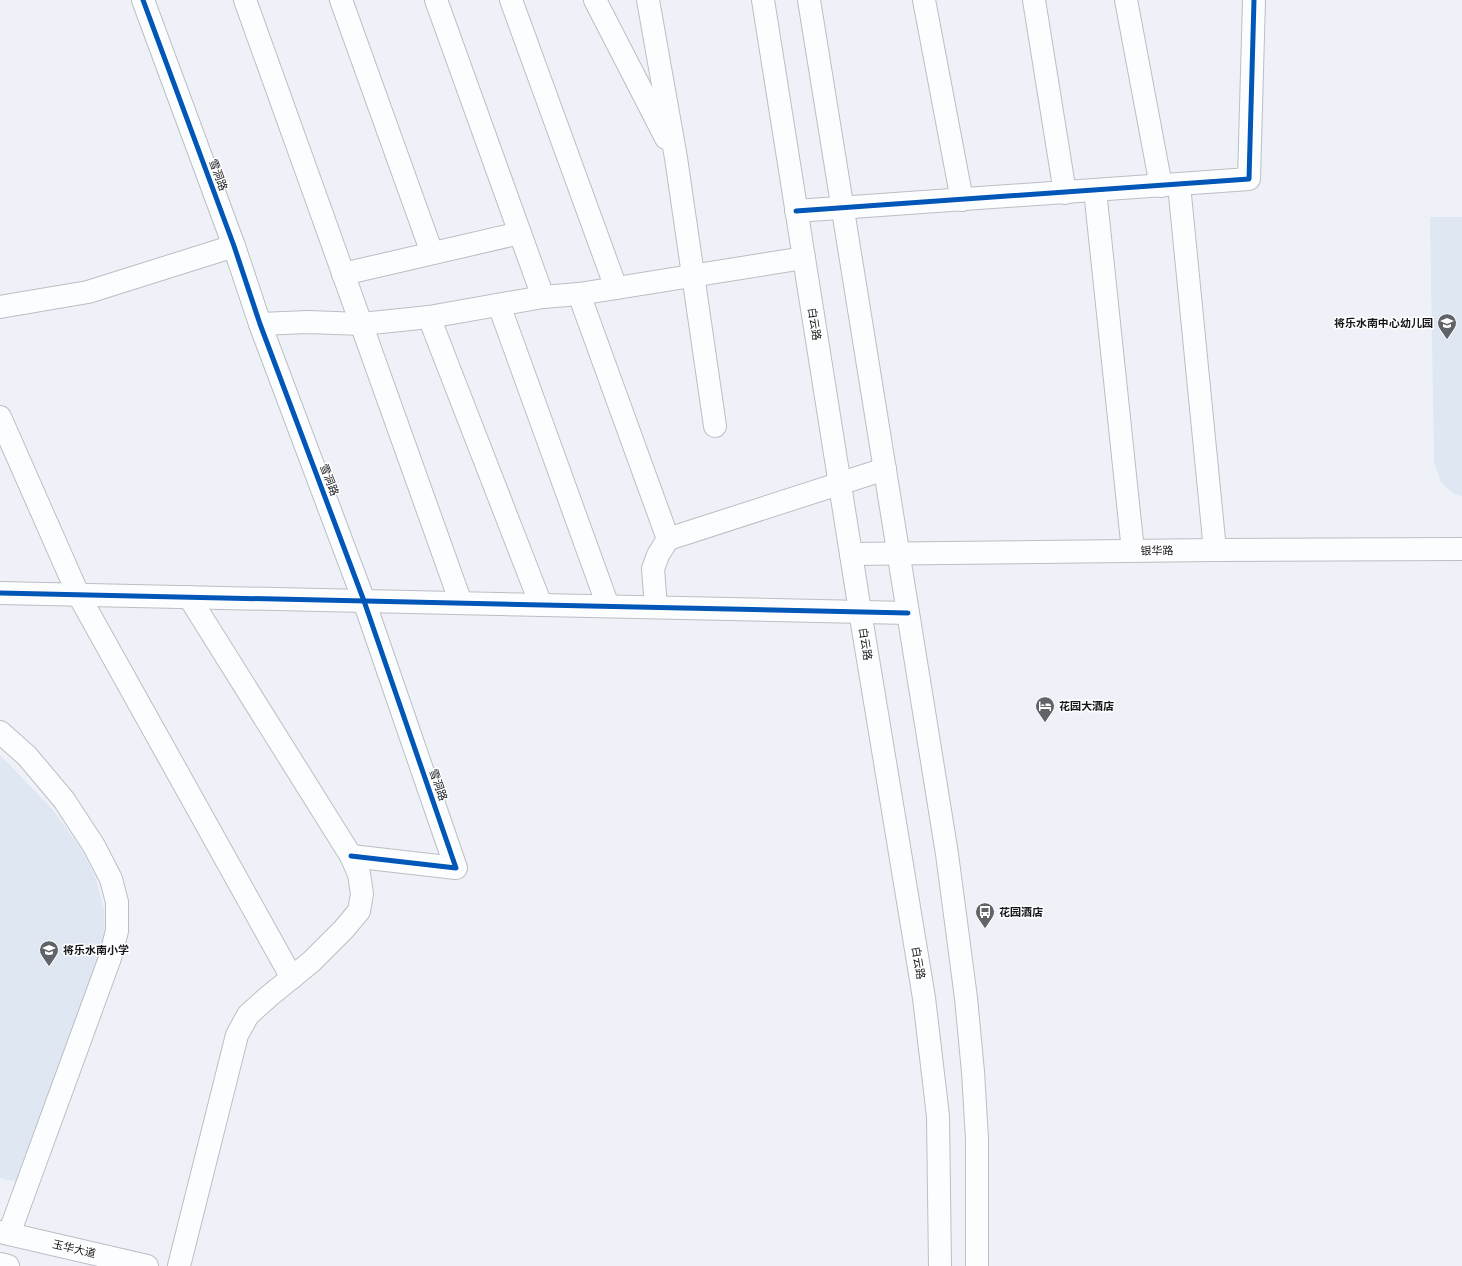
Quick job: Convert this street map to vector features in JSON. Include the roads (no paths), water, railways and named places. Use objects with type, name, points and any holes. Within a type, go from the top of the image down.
[{"type":"street","name":"雪洞路","points":[[144,0],[234,246],[260,324],[364,601],[456,868],[351,856]]},
{"type":"street","points":[[245,0],[461,603]]},
{"type":"street","points":[[341,0],[432,253]]},
{"type":"street","points":[[436,0],[543,297]]},
{"type":"street","points":[[511,0],[616,288]]},
{"type":"street","points":[[595,0],[676,158]]},
{"type":"street","points":[[648,0],[676,158],[715,426]]},
{"type":"street","name":"白云路","points":[[763,0],[860,611],[924,998],[938,1116],[940,1266]]},
{"type":"street","points":[[808,0],[947,854],[966,998],[973,1072],[977,1139],[977,1266]]},
{"type":"street","points":[[924,0],[962,200]]},
{"type":"street","points":[[1034,0],[1065,193]]},
{"type":"street","points":[[1126,0],[1170,185],[1215,550]]},
{"type":"street","points":[[796,211],[1249,180],[1254,0]]},
{"type":"street","points":[[1095,190],[1133,551]]},
{"type":"street","points":[[343,274],[520,233]]},
{"type":"street","points":[[0,307],[88,292],[234,246]]},
{"type":"street","points":[[260,324],[308,322],[362,324],[429,317],[543,297],[579,294],[804,258]]},
{"type":"street","points":[[579,294],[668,539]]},
{"type":"street","points":[[499,305],[608,606]]},
{"type":"street","points":[[429,317],[541,605]]},
{"type":"street","points":[[0,417],[78,594],[292,978]]},
{"type":"street","points":[[656,607],[653,569],[658,555],[668,539],[885,469]]},
{"type":"street","name":"银华路","points":[[851,554],[1462,549]]},
{"type":"street","points":[[0,593],[908,613]]},
{"type":"street","points":[[179,1266],[237,1035],[248,1016],[268,997],[311,962],[339,935],[359,910],[362,894],[359,874],[351,856],[190,597]]},
{"type":"street","points":[[0,732],[27,756],[64,800],[97,853],[111,879],[117,902],[117,930],[110,958],[4,1233]]},
{"type":"street","name":"玉华大道","points":[[4,1233],[147,1266]]},
{"type":"street","points":[[0,1264],[8,1266]]},
{"type":"place","name":"将乐水南中心幼儿园","points":[[1447,340]]},
{"type":"place","name":"花园大酒店","points":[[1045,723]]},
{"type":"place","name":"花园酒店","points":[[985,929]]},
{"type":"place","name":"将乐水南小学","points":[[49,967]]}]
